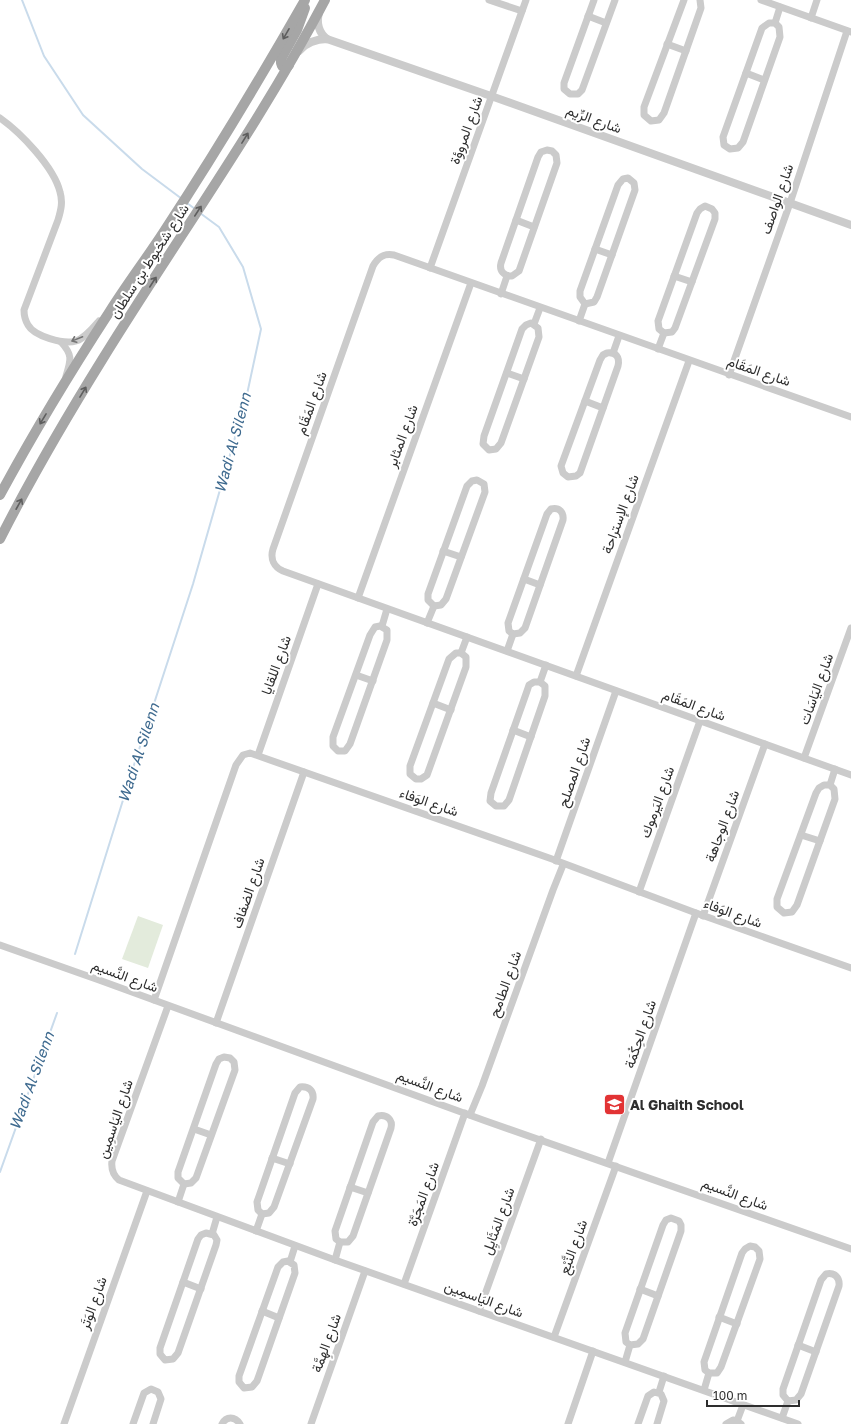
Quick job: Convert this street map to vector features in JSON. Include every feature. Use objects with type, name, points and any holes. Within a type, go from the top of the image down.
[{"type":"main road","points":[[291,62],[284,67],[280,64],[280,61],[297,30],[306,0]]},
{"type":"main road","name":"شارع شخبوط بن سلطان","points":[[0,495],[25,449],[60,391],[111,310],[209,161],[306,0]]},
{"type":"main road","name":"شارع شخبوط بن سلطان","points":[[0,539],[62,426],[103,359],[224,171],[291,62],[323,4]]},
{"type":"street","points":[[489,0],[522,11]]},
{"type":"street","name":"شارع المروؤة","points":[[430,268],[526,0]]},
{"type":"street","points":[[594,0],[564,83],[566,91],[570,94],[578,94],[582,90],[615,0]]},
{"type":"street","points":[[684,0],[644,107],[644,115],[651,121],[659,120],[663,116],[701,8],[700,0]]},
{"type":"street","points":[[761,0],[849,32]]},
{"type":"street","points":[[811,18],[817,0]]},
{"type":"street","points":[[323,4],[318,17],[318,26],[322,34],[327,39]]},
{"type":"street","points":[[775,23],[780,7]]},
{"type":"street","points":[[588,16],[606,23]]},
{"type":"street","points":[[769,22],[775,23],[779,27],[780,33],[764,80],[741,144],[738,148],[730,149],[724,144],[723,137],[746,73],[764,26],[769,22]]},
{"type":"street","name":"شارع الواصف","points":[[729,374],[849,32]]},
{"type":"street","points":[[291,62],[300,49],[310,42],[327,39]]},
{"type":"street","name":"شارع الرِّيم","points":[[327,39],[851,225]]},
{"type":"street","points":[[667,44],[686,51]]},
{"type":"street","points":[[746,73],[764,80]]},
{"type":"street","points":[[0,118],[17,132],[32,148],[48,169],[60,190],[62,205],[61,213],[24,310],[25,321],[31,330],[36,333],[61,342],[72,342],[89,332],[111,310]]},
{"type":"street","points":[[547,150],[552,151],[556,155],[557,163],[534,227],[519,271],[512,276],[507,276],[502,272],[500,266],[539,154],[547,150]]},
{"type":"street","points":[[623,179],[631,179],[636,185],[635,190],[612,255],[596,300],[591,304],[585,304],[581,300],[579,294],[618,184],[623,179]]},
{"type":"street","points":[[702,207],[710,207],[715,213],[715,219],[692,282],[675,328],[672,332],[664,332],[659,329],[658,320],[698,211],[702,207]]},
{"type":"street","points":[[516,220],[534,227]]},
{"type":"street","points":[[595,249],[612,255]]},
{"type":"street","name":"شارع المَقَام","points":[[851,418],[391,254],[382,256],[375,263],[272,553],[272,560],[276,566],[283,571],[851,775]]},
{"type":"street","points":[[501,294],[507,276]]},
{"type":"street","points":[[674,276],[692,282]]},
{"type":"street","name":"شارع المثابر","points":[[358,598],[470,283]]},
{"type":"street","points":[[579,322],[585,304]]},
{"type":"street","points":[[534,324],[540,308]]},
{"type":"street","points":[[534,324],[538,328],[540,334],[500,446],[494,450],[488,450],[484,447],[483,439],[522,329],[526,325],[534,324]]},
{"type":"street","points":[[658,349],[664,332]]},
{"type":"street","points":[[613,353],[619,336]]},
{"type":"street","points":[[60,391],[70,358],[66,348],[61,342]]},
{"type":"street","points":[[613,353],[617,356],[619,363],[580,472],[576,476],[568,477],[563,473],[561,466],[585,401],[601,358],[605,354],[613,353]]},
{"type":"street","name":"شارع الإستراحة","points":[[576,676],[689,361]]},
{"type":"street","points":[[506,373],[524,379]]},
{"type":"street","points":[[585,401],[603,408]]},
{"type":"street","points":[[472,481],[480,481],[485,487],[485,492],[461,557],[445,602],[439,606],[434,606],[429,602],[427,597],[466,486],[472,481]]},
{"type":"street","points":[[558,509],[562,512],[563,520],[525,628],[520,633],[513,634],[509,630],[508,622],[548,512],[558,509]]},
{"type":"street","points":[[443,551],[461,557]]},
{"type":"street","points":[[524,579],[540,585]]},
{"type":"street","name":"شارع اللقايا","points":[[258,755],[318,584]]},
{"type":"street","points":[[427,623],[434,606]]},
{"type":"street","points":[[382,626],[387,609]]},
{"type":"street","points":[[377,626],[382,626],[387,630],[387,640],[373,681],[350,744],[345,751],[338,751],[332,746],[333,740],[356,675],[372,629],[377,626]]},
{"type":"street","name":"شارع اليَاسَات","points":[[804,758],[851,628]]},
{"type":"street","points":[[507,651],[513,634]]},
{"type":"street","points":[[461,653],[467,637]]},
{"type":"street","points":[[461,653],[466,657],[467,663],[428,775],[421,780],[416,779],[410,774],[410,769],[433,703],[449,658],[453,654],[461,653]]},
{"type":"street","points":[[540,682],[546,665]]},
{"type":"street","points":[[356,675],[373,681]]},
{"type":"street","points":[[534,682],[540,682],[545,686],[545,696],[509,800],[504,806],[496,806],[492,803],[490,795],[513,730],[528,687],[534,682]]},
{"type":"street","name":"شارع المصلح","points":[[560,863],[616,691]]},
{"type":"street","points":[[433,703],[451,710]]},
{"type":"street","name":"شارع اليَرموك","points":[[639,892],[700,721]]},
{"type":"street","points":[[513,730],[531,737]]},
{"type":"street","name":"شارع الوجاهة","points":[[703,916],[765,744]]},
{"type":"street","name":"شارع الوَفاء","points":[[154,1000],[236,764],[240,757],[246,753],[258,755],[851,968]]},
{"type":"street","points":[[830,785],[835,769]]},
{"type":"street","name":"شارع الضفاف","points":[[216,1023],[304,772]]},
{"type":"street","points":[[824,785],[830,785],[834,789],[835,799],[820,842],[797,905],[792,912],[784,913],[777,907],[777,902],[801,835],[819,788],[824,785]]},
{"type":"street","points":[[801,835],[820,842]]},
{"type":"street","name":"شارع الطامح","points":[[470,1115],[481,1096],[482,1086],[552,890],[560,863]]},
{"type":"street","name":"شارع الحِكْمَة","points":[[608,1163],[696,913]]},
{"type":"street","name":"شارع النَّسيم","points":[[0,946],[154,1000],[470,1115],[851,1249]]},
{"type":"street","name":"شارع اليَاسمِين","points":[[168,1006],[112,1166],[114,1174],[119,1180],[295,1246],[798,1424]]},
{"type":"street","points":[[224,1057],[230,1058],[235,1064],[235,1070],[211,1135],[196,1178],[191,1184],[184,1184],[179,1181],[178,1175],[218,1061],[224,1057]]},
{"type":"street","points":[[303,1087],[308,1088],[312,1091],[313,1099],[290,1164],[274,1207],[270,1213],[262,1214],[256,1205],[296,1091],[303,1087]]},
{"type":"street","name":"شارع المَجَرَّة","points":[[404,1284],[470,1115]]},
{"type":"street","points":[[378,1116],[386,1116],[390,1120],[391,1128],[368,1193],[353,1236],[348,1242],[340,1242],[336,1239],[335,1231],[374,1120],[378,1116]]},
{"type":"street","points":[[194,1129],[211,1135]]},
{"type":"street","name":"شارع المَثَايِل","points":[[479,1311],[541,1139]]},
{"type":"street","points":[[272,1158],[290,1164]]},
{"type":"street","name":"شارع النَّبْع","points":[[554,1337],[616,1166]]},
{"type":"street","points":[[178,1202],[184,1184]]},
{"type":"street","points":[[350,1187],[368,1193]]},
{"type":"street","name":"شارع الوَتَر","points":[[64,1424],[147,1191]]},
{"type":"street","points":[[256,1231],[262,1214]]},
{"type":"street","points":[[212,1234],[217,1217]]},
{"type":"street","points":[[668,1219],[676,1219],[680,1223],[681,1231],[658,1296],[642,1339],[638,1344],[630,1345],[626,1342],[624,1336],[664,1222],[668,1219]]},
{"type":"street","points":[[204,1234],[212,1234],[216,1237],[216,1245],[178,1353],[173,1359],[166,1360],[161,1356],[160,1348],[199,1237],[204,1234]]},
{"type":"street","points":[[335,1260],[340,1242]]},
{"type":"street","points":[[290,1262],[295,1246]]},
{"type":"street","points":[[747,1247],[755,1247],[760,1254],[760,1259],[737,1324],[722,1367],[717,1373],[709,1373],[705,1370],[704,1362],[743,1251],[747,1247]]},
{"type":"street","points":[[283,1262],[290,1262],[294,1266],[295,1270],[256,1381],[252,1387],[244,1388],[238,1382],[239,1376],[262,1311],[279,1265],[283,1262]]},
{"type":"street","name":"شارع الهِمَّة","points":[[311,1424],[366,1271]]},
{"type":"street","points":[[826,1274],[834,1275],[839,1281],[839,1286],[816,1352],[800,1394],[796,1400],[788,1401],[782,1395],[783,1389],[822,1278],[826,1274]]},
{"type":"street","points":[[183,1282],[201,1288]]},
{"type":"street","points":[[640,1289],[658,1296]]},
{"type":"street","points":[[262,1311],[279,1318]]},
{"type":"street","points":[[719,1317],[737,1324]]},
{"type":"street","points":[[625,1362],[630,1345]]},
{"type":"street","points":[[798,1345],[816,1352]]},
{"type":"street","points":[[568,1424],[594,1351]]},
{"type":"street","points":[[704,1390],[709,1373]]},
{"type":"street","points":[[659,1392],[664,1376]]},
{"type":"street","points":[[133,1424],[143,1396],[151,1389],[158,1392],[162,1399],[153,1424]]},
{"type":"street","points":[[638,1424],[648,1396],[652,1392],[659,1392],[663,1396],[664,1401],[657,1424]]},
{"type":"street","points":[[782,1418],[788,1401]]},
{"type":"street","points":[[726,1424],[730,1421],[739,1422],[743,1405]]},
{"type":"street","points":[[222,1424],[227,1418],[232,1418],[237,1420],[240,1424]]},
{"type":"green space","points":[[138,916],[163,925],[148,968],[122,959]]},
{"type":"waterway","name":"Wadi Al Silenn","points":[[22,0],[44,56],[83,115],[142,169],[182,199]]},
{"type":"waterway","name":"Wadi Al Silenn","points":[[187,203],[195,209]]},
{"type":"waterway","name":"Wadi Al Silenn","points":[[75,954],[133,768],[193,584],[246,399],[261,329],[243,267],[219,227],[200,213]]},
{"type":"waterway","name":"Wadi Al Silenn","points":[[0,1172],[57,1013]]},
{"type":"place","name":"Al Ghaith School","points":[[615,1105]]}]
